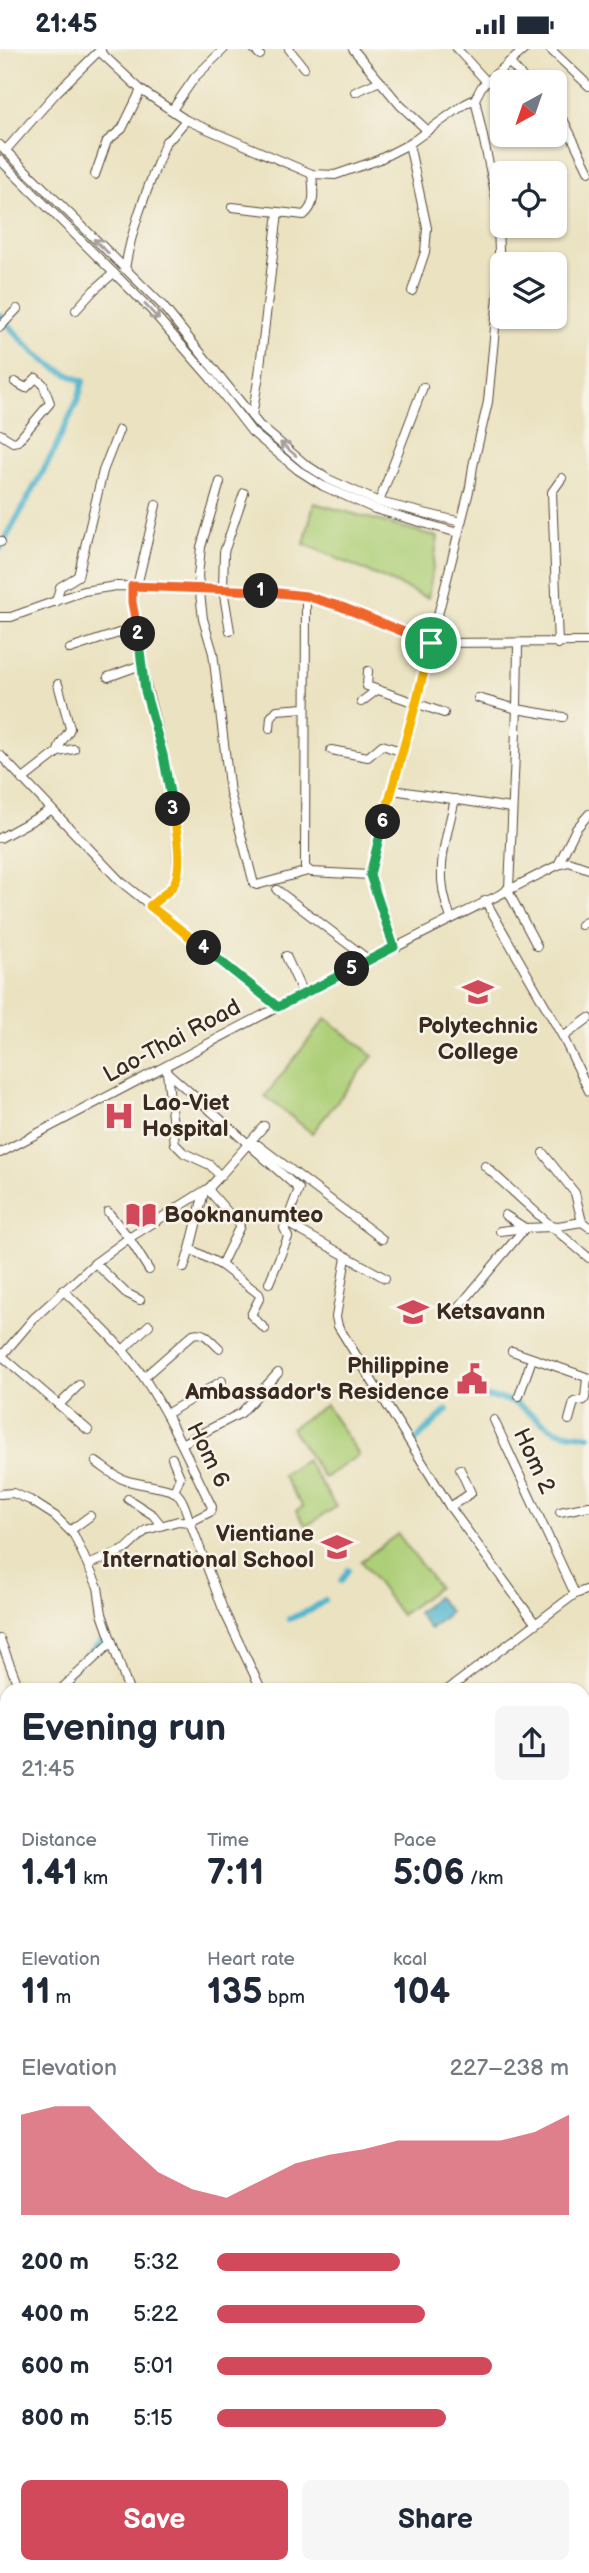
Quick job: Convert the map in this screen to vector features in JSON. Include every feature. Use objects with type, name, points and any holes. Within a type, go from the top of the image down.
[{"type":"street","points":[[172,110],[195,77],[224,49]]},
{"type":"street","points":[[289,49],[304,68]]},
{"type":"street","points":[[353,49],[401,105],[427,130]]},
{"type":"street","points":[[457,49],[487,82]]},
{"type":"street","points":[[461,522],[379,502],[328,479],[305,464],[259,425],[162,305],[3,148],[100,50],[141,90],[186,120],[312,174],[335,175],[362,167],[409,143],[475,100],[487,82],[525,49]]},
{"type":"street","points":[[550,49],[589,86]]},
{"type":"street","points":[[509,62],[516,70]]},
{"type":"street","points":[[355,92],[380,81]]},
{"type":"street","points":[[95,175],[107,141],[122,129],[141,90]]},
{"type":"street","points":[[394,947],[370,875],[431,643],[488,402],[500,240],[497,202],[475,100]]},
{"type":"street","points":[[125,269],[140,208],[166,141],[186,120]]},
{"type":"street","points":[[567,128],[589,172]]},
{"type":"street","points":[[409,143],[427,228],[425,252],[412,291]]},
{"type":"street","points":[[0,160],[151,310],[253,432],[298,470],[323,486],[375,509],[458,533]]},
{"type":"street","points":[[232,207],[304,215],[313,201],[312,174]]},
{"type":"street","points":[[252,416],[278,212]]},
{"type":"street","points":[[76,310],[94,290],[114,274]]},
{"type":"street","points":[[0,327],[18,309]]},
{"type":"street","points":[[0,434],[13,442],[18,441],[50,403],[43,384],[36,378],[26,388],[15,382]]},
{"type":"street","points":[[379,502],[424,387]]},
{"type":"street","points":[[56,602],[60,587],[78,576],[103,471],[119,430]]},
{"type":"street","points":[[558,644],[552,492],[562,478]]},
{"type":"street","points":[[220,482],[201,547],[199,588],[203,619],[213,653],[230,793],[254,884],[308,871],[370,875]]},
{"type":"street","points":[[230,631],[223,589],[224,552],[244,493]]},
{"type":"street","points":[[150,906],[172,888],[178,875],[176,830],[166,768],[141,665],[132,602],[156,505]]},
{"type":"street","points":[[0,617],[11,617],[84,591],[116,586],[223,589],[306,596],[342,607],[431,643],[589,642]]},
{"type":"street","points":[[306,596],[304,865],[308,871]]},
{"type":"street","points":[[70,649],[137,627]]},
{"type":"street","points":[[518,644],[508,889],[537,946]]},
{"type":"street","points":[[108,677],[141,665]]},
{"type":"street","points":[[368,671],[366,684],[444,713]]},
{"type":"street","points":[[58,684],[70,728],[60,741],[58,752]]},
{"type":"street","points":[[361,702],[377,690]]},
{"type":"street","points":[[478,698],[517,709],[563,717]]},
{"type":"street","points":[[271,728],[271,717],[277,710],[305,708]]},
{"type":"street","points":[[331,750],[368,757],[382,745],[403,752]]},
{"type":"street","points":[[22,780],[58,752],[74,749]]},
{"type":"street","points":[[0,755],[120,881],[278,1007]]},
{"type":"street","points":[[393,790],[511,808]]},
{"type":"street","points":[[451,918],[441,888],[442,860],[454,799]]},
{"type":"street","points":[[0,838],[51,810]]},
{"type":"street","points":[[558,865],[576,829],[589,814]]},
{"type":"street","points":[[558,865],[569,862],[589,869]]},
{"type":"street","name":"Lao-Thai Road","points":[[0,1153],[166,1069],[278,1007],[485,900],[558,865]]},
{"type":"street","points":[[277,890],[369,960]]},
{"type":"street","points":[[485,900],[563,1037],[589,1091]]},
{"type":"street","points":[[286,956],[303,994]]},
{"type":"street","points":[[563,1037],[589,1018]]},
{"type":"street","points":[[166,1069],[299,1189],[285,1222],[284,1228],[288,1237],[269,1283]]},
{"type":"street","points":[[166,1069],[175,1144],[184,1153],[210,1165],[220,1176]]},
{"type":"street","points":[[88,1430],[1,1357],[34,1318],[95,1263],[129,1238],[206,1190],[264,1126]]},
{"type":"street","points":[[248,1144],[258,1145],[320,1195],[382,1239]]},
{"type":"street","points":[[499,1231],[525,1227],[586,1225],[575,1193],[542,1153]]},
{"type":"street","points":[[485,1166],[589,1258]]},
{"type":"street","points":[[184,1268],[206,1190]]},
{"type":"street","points":[[206,1190],[240,1226],[221,1265]]},
{"type":"street","points":[[108,1212],[129,1238],[149,1270]]},
{"type":"street","points":[[505,1215],[525,1227]]},
{"type":"street","points":[[285,1222],[385,1278]]},
{"type":"street","points":[[453,1314],[525,1227]]},
{"type":"street","points":[[190,1249],[221,1265],[260,1295],[251,1315],[265,1329]]},
{"type":"street","points":[[346,1257],[336,1317],[338,1326],[450,1507],[535,1623]]},
{"type":"street","points":[[95,1263],[126,1293],[140,1300]]},
{"type":"street","name":"Hom 6","points":[[63,1290],[123,1350],[144,1377],[183,1443],[212,1507],[209,1512],[190,1523]]},
{"type":"street","points":[[123,1350],[149,1325]]},
{"type":"street","points":[[144,1377],[192,1334],[204,1334],[219,1349]]},
{"type":"street","points":[[512,1351],[588,1378],[585,1398],[572,1404],[569,1420]]},
{"type":"street","points":[[519,1396],[532,1359]]},
{"type":"street","points":[[183,1443],[241,1413],[278,1373]]},
{"type":"street","points":[[166,1414],[222,1381]]},
{"type":"street","points":[[59,1405],[79,1385]]},
{"type":"street","name":"Hom 2","points":[[494,1420],[575,1594]]},
{"type":"street","points":[[172,1458],[180,1477],[174,1492],[190,1523],[223,1609],[258,1683]]},
{"type":"street","points":[[96,1462],[126,1481],[174,1492]]},
{"type":"street","points":[[450,1507],[471,1493],[460,1469]]},
{"type":"street","points":[[0,1494],[13,1493],[30,1500],[71,1530],[98,1587],[102,1614],[126,1683]]},
{"type":"street","points":[[128,1499],[153,1515],[161,1525]]},
{"type":"street","points":[[560,1512],[589,1506]]},
{"type":"street","points":[[71,1530],[90,1516]]},
{"type":"street","points":[[88,1565],[125,1549],[146,1530],[178,1521],[190,1523]]},
{"type":"street","points":[[456,1683],[575,1594],[589,1589]]},
{"type":"street","points":[[0,1639],[4,1663],[15,1683]]},
{"type":"street","points":[[68,1683],[112,1642]]},
{"type":"green space","points":[[314,503],[438,537],[428,598],[304,544]]},
{"type":"green space","points":[[326,1018],[373,1056],[312,1133],[265,1096]]},
{"type":"green space","points":[[326,1405],[359,1455],[324,1478],[291,1428]]},
{"type":"green space","points":[[306,1460],[336,1507],[306,1526],[296,1511],[303,1507],[282,1475]]},
{"type":"green space","points":[[398,1534],[438,1587],[401,1615],[361,1561]]},
{"type":"water","points":[[437,1597],[450,1612],[430,1629],[417,1613]]},
{"type":"waterway","points":[[0,315],[46,362],[83,381],[78,399],[52,455],[0,549]]},
{"type":"waterway","points":[[487,1397],[509,1401],[556,1430],[589,1436]]},
{"type":"waterway","points":[[415,1441],[447,1410]]},
{"type":"waterway","points":[[341,1581],[348,1570]]},
{"type":"waterway","points":[[289,1619],[311,1610],[325,1600]]},
{"type":"waterway","points":[[57,1683],[106,1637]]},
{"type":"place","name":"Polytechnic College","points":[[478,992]]},
{"type":"place","name":"Lao-Viet Hospital","points":[[119,1116]]},
{"type":"place","name":"Booknanumteo","points":[[141,1215]]},
{"type":"place","name":"Ketsavann","points":[[413,1312]]},
{"type":"place","name":"Philippine Ambassador's Residence","points":[[472,1379]]},
{"type":"place","name":"Vientiane International School","points":[[337,1547]]},
{"type":"route","points":[[132,586],[234,589],[306,596],[342,607],[431,643],[370,875],[394,947],[278,1007],[150,906],[172,888],[178,875],[176,830],[163,755],[145,691],[132,586]]}]
